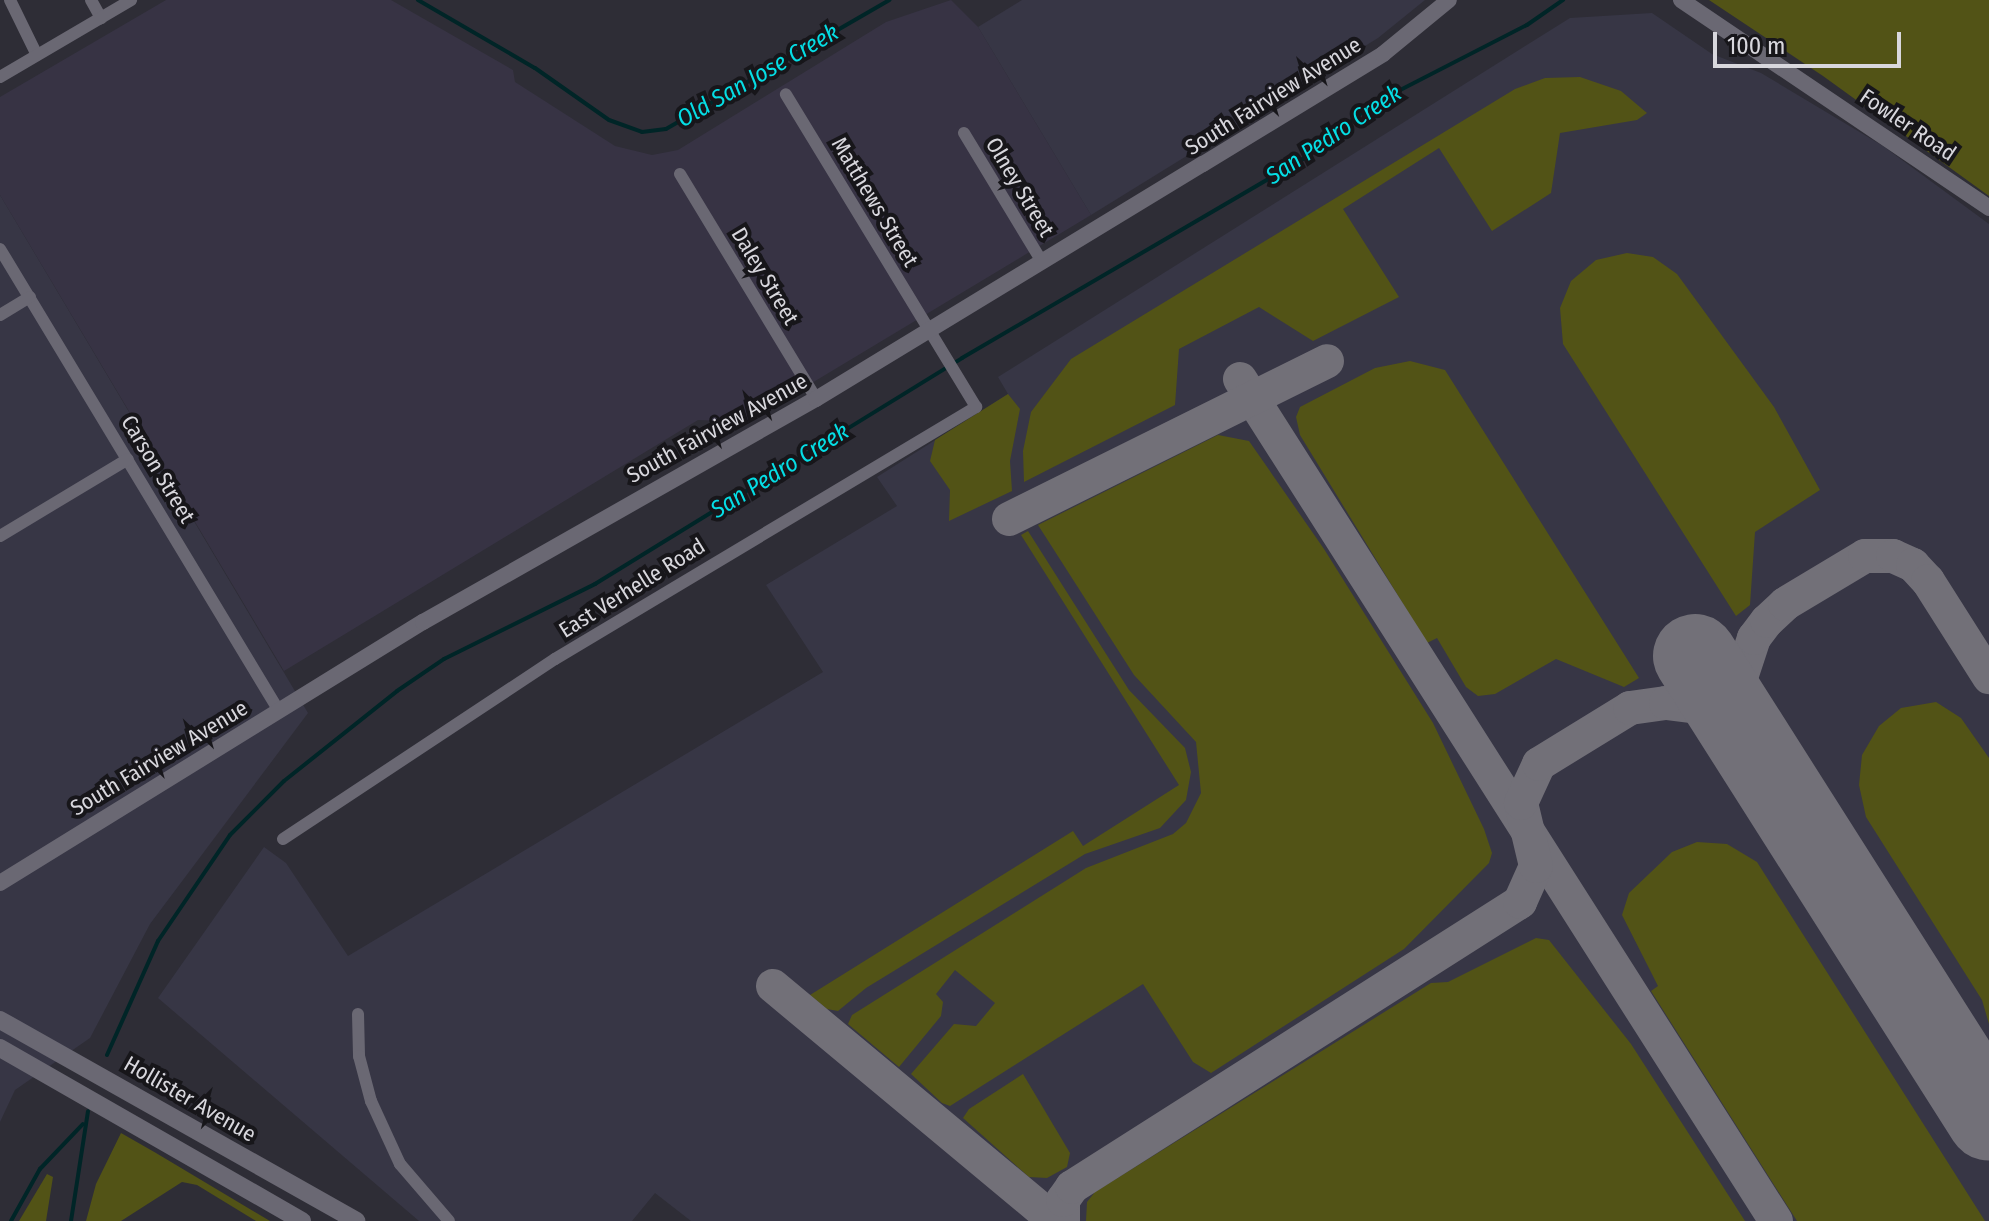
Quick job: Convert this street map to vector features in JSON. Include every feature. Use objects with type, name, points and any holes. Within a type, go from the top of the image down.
[{"type":"main road","name":"Hollister Avenue","points":[[0,1020],[71,1057],[356,1221]]},
{"type":"main road","points":[[0,1048],[302,1221]]},
{"type":"street","points":[[10,0],[37,55]]},
{"type":"street","points":[[91,0],[101,18]]},
{"type":"street","points":[[0,77],[131,0]]},
{"type":"street","name":"South Fairview Avenue","points":[[0,883],[543,551],[816,399],[1042,262],[1375,59],[1449,0]]},
{"type":"street","name":"Fowler Road","points":[[1681,0],[1989,208]]},
{"type":"street","name":"Matthews Street","points":[[786,94],[930,330]]},
{"type":"street","name":"Olney Street","points":[[964,133],[1042,262]]},
{"type":"street","name":"Daley Street","points":[[680,174],[816,399]]},
{"type":"street","name":"Carson Street","points":[[0,249],[279,711]]},
{"type":"street","points":[[0,315],[30,297]]},
{"type":"street","name":"East Verhelle Road","points":[[283,839],[618,620],[976,407],[930,330]]},
{"type":"street","points":[[0,536],[128,459]]},
{"type":"street","points":[[358,1014],[359,1056],[371,1101],[400,1164],[449,1221]]},
{"type":"shaded area","points":[[166,0],[391,0],[513,70],[515,82],[615,146],[652,155],[678,150],[886,22],[951,0],[978,27],[1091,215],[747,422],[698,420],[284,671],[0,195],[0,97]]},
{"type":"shaded area","points":[[1022,0],[1425,0],[1378,38],[1091,215],[978,27]]},
{"type":"shaded area","points":[[1709,0],[1989,0],[1989,196],[1823,76]]},
{"type":"shaded area","points":[[1652,13],[1712,54],[1761,73],[1883,146],[1989,224],[1989,1221],[691,1221],[655,1193],[632,1221],[419,1221],[158,998],[264,847],[286,863],[348,956],[823,672],[766,585],[897,506],[877,477],[1008,394],[998,377],[1570,18]]},
{"type":"shaded area","points":[[1580,77],[1621,91],[1647,113],[1637,120],[1560,133],[1551,193],[1492,231],[1439,148],[1343,209],[1399,297],[1313,341],[1259,307],[1179,349],[1175,405],[1024,482],[1023,451],[1031,412],[1071,359],[1515,89],[1545,78]]},
{"type":"shaded area","points":[[0,195],[308,713],[150,924],[90,1038],[15,1090],[0,1122]]},
{"type":"shaded area","points":[[1627,253],[1653,257],[1677,274],[1774,407],[1820,490],[1755,532],[1750,605],[1736,616],[1563,344],[1560,308],[1571,281],[1596,260]]},
{"type":"shaded area","points":[[1410,361],[1445,370],[1639,678],[1624,687],[1556,659],[1495,694],[1478,696],[1466,687],[1437,638],[1427,643],[1300,435],[1296,417],[1300,407],[1375,368]]},
{"type":"shaded area","points":[[1008,394],[1020,409],[1010,461],[1012,491],[949,521],[950,490],[930,461],[935,440]]},
{"type":"shaded area","points":[[1218,435],[1249,441],[1324,549],[1433,723],[1484,829],[1492,853],[1489,863],[1404,949],[1211,1073],[1193,1062],[1143,984],[950,1106],[942,1103],[911,1074],[954,1024],[976,1026],[995,1003],[955,970],[936,994],[943,1002],[941,1016],[899,1067],[848,1024],[852,1015],[1086,868],[1173,834],[1186,823],[1201,793],[1196,742],[1134,675],[1038,525]]},
{"type":"shaded area","points":[[1028,531],[1129,690],[1185,748],[1191,772],[1186,800],[1160,828],[1085,854],[866,988],[838,1011],[827,1009],[810,995],[1073,831],[1083,846],[1179,785],[1021,535]]},
{"type":"shaded area","points":[[1936,702],[1961,718],[1989,758],[1989,1024],[1982,1000],[1866,817],[1859,785],[1862,755],[1879,726],[1901,708]]},
{"type":"shaded area","points":[[1697,842],[1727,844],[1757,862],[1985,1221],[1797,1221],[1651,991],[1658,986],[1622,915],[1629,893],[1672,852]]},
{"type":"shaded area","points":[[1536,938],[1549,940],[1631,1044],[1745,1221],[1086,1221],[1087,1202],[1095,1192],[1431,983],[1448,982]]},
{"type":"shaded area","points":[[1023,1074],[1070,1153],[1067,1167],[1047,1178],[1029,1177],[963,1118],[969,1109]]},
{"type":"shaded area","points":[[121,1133],[270,1221],[256,1221],[197,1185],[182,1182],[121,1221],[86,1221],[96,1184]]},
{"type":"shaded area","points":[[47,1174],[53,1177],[46,1221],[19,1221]]},
{"type":"waterway","name":"Old San Jose Creek","points":[[418,0],[535,68],[609,120],[642,132],[666,129],[889,0]]},
{"type":"waterway","name":"San Pedro Creek","points":[[107,1055],[158,941],[230,835],[284,781],[397,691],[444,659],[595,584],[962,358],[1303,159],[1373,104],[1527,25],[1563,0]]},
{"type":"waterway","name":"San Pedro Creek","points":[[71,1221],[88,1111]]},
{"type":"waterway","points":[[11,1221],[40,1169],[83,1124]]},
{"type":"taxiway","points":[[1009,519],[1327,361]]},
{"type":"taxiway","points":[[1240,379],[1776,1221]]},
{"type":"taxiway","points":[[1063,1221],[1063,1200],[1072,1187],[1520,902],[1536,866],[1521,803],[1539,764],[1630,708],[1666,703],[1730,711],[1754,638],[1767,621],[1785,604],[1865,556],[1893,556],[1913,565],[1928,581],[1989,677]]},
{"type":"taxiway","points":[[773,986],[1055,1221]]},
{"type":"runway","points":[[1695,656],[1989,1119]]}]
